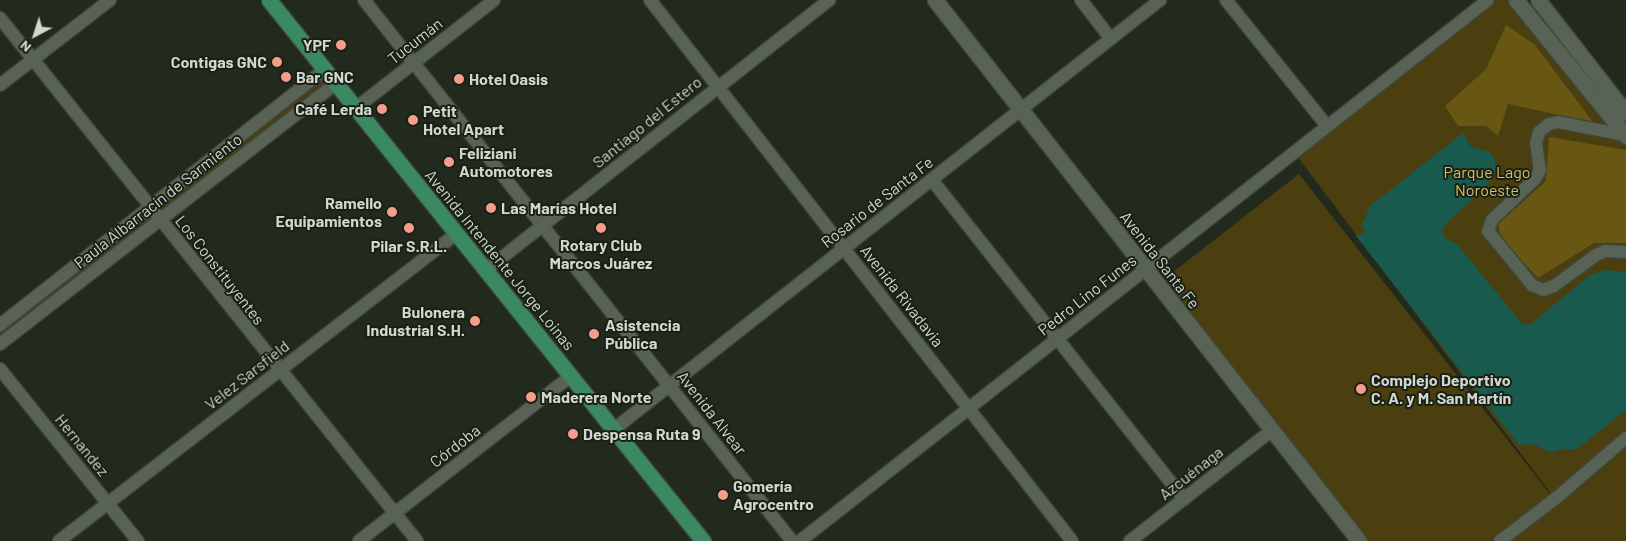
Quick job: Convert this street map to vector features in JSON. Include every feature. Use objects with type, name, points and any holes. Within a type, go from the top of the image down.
[{"type":"main road","name":"Avenida Intendente Jorge Loinas","points":[[269,0],[703,541]]},
{"type":"street","name":"Avenida Alvear","points":[[364,0],[544,224],[792,541]]},
{"type":"street","name":"Tucumán","points":[[356,108],[494,0]]},
{"type":"street","name":"Avenida Rivadavia","points":[[650,0],[1072,541]]},
{"type":"street","name":"Santiago del Estero","points":[[486,270],[828,0]]},
{"type":"street","name":"Avenida Santa Fe","points":[[935,0],[1359,541]]},
{"type":"street","points":[[1081,0],[1111,39]]},
{"type":"street","name":"Rosario de Santa Fe","points":[[613,430],[1160,0]]},
{"type":"street","points":[[1226,0],[1327,126]]},
{"type":"street","name":"Pedro Lino Funes","points":[[800,541],[1488,0]]},
{"type":"street","points":[[1516,0],[1626,136]]},
{"type":"street","points":[[1538,0],[1626,113]]},
{"type":"street","points":[[0,85],[103,2]]},
{"type":"street","name":"Los Constituyentes","points":[[0,18],[417,541]]},
{"type":"street","name":"Paula Albarracín de Sarmiento","points":[[0,344],[325,69]]},
{"type":"street","name":"Paula Albarracín de Sarmiento","points":[[0,325],[336,83]]},
{"type":"street","points":[[1626,136],[1558,122],[1549,124],[1540,132],[1536,143],[1540,170],[1535,178],[1492,220],[1488,231],[1532,285],[1543,290],[1554,286],[1600,253],[1626,252]]},
{"type":"street","points":[[932,180],[1056,340],[1184,499]]},
{"type":"street","name":"Velez Sarsfield","points":[[59,541],[456,234]]},
{"type":"street","name":"Hernandez","points":[[0,369],[138,541]]},
{"type":"street","name":"Córdoba","points":[[359,541],[570,377]]},
{"type":"street","name":"Azcuénaga","points":[[1130,541],[1272,430]]},
{"type":"street","points":[[1500,541],[1555,499],[1626,438]]},
{"type":"green space","name":"Parque Lago Noroeste","points":[[1488,0],[1516,0],[1626,136],[1626,541],[1500,541],[1555,499],[1294,152]]},
{"type":"green space","points":[[325,69],[336,83],[0,344],[0,325]]},
{"type":"green space","name":"Complejo Deportivo C. A. y M. San Martín","points":[[1299,174],[1550,494],[1491,541],[1368,541],[1163,280]]},
{"type":"shaded area","points":[[1506,25],[1535,45],[1593,122],[1508,104],[1498,136],[1486,126],[1458,126],[1445,106],[1486,69]]},
{"type":"shaded area","points":[[1549,137],[1626,150],[1626,243],[1594,243],[1538,278],[1501,239],[1498,224],[1546,181]]},
{"type":"water","points":[[1463,133],[1470,146],[1489,152],[1495,159],[1495,171],[1488,184],[1442,228],[1445,238],[1457,244],[1523,325],[1532,323],[1590,275],[1606,270],[1626,272],[1626,410],[1577,449],[1555,450],[1553,453],[1533,444],[1519,445],[1356,236],[1365,232],[1362,225],[1370,206]]},
{"type":"place","name":"YPF","points":[[341,45]]},
{"type":"place","name":"Contigas GNC","points":[[277,62]]},
{"type":"place","name":"Bar GNC","points":[[286,77]]},
{"type":"place","name":"Hotel Oasis","points":[[459,79]]},
{"type":"place","name":"Café Lerda","points":[[382,109]]},
{"type":"place","name":"Petit Hotel Apart","points":[[413,120]]},
{"type":"place","name":"Feliziani Automotores","points":[[449,162]]},
{"type":"place","name":"Las Marías Hotel","points":[[491,208]]},
{"type":"place","name":"Ramello Equipamientos","points":[[392,212]]},
{"type":"place","name":"Pilar S.R.L.","points":[[409,228]]},
{"type":"place","name":"Rotary Club Marcos Juárez","points":[[601,228]]},
{"type":"place","name":"Bulonera Industrial S.H.","points":[[475,321]]},
{"type":"place","name":"Asistencia Pública","points":[[594,334]]},
{"type":"place","name":"Complejo Deportivo C. A. y M. San Martín","points":[[1361,389]]},
{"type":"place","name":"Maderera Norte","points":[[531,397]]},
{"type":"place","name":"Despensa Ruta 9","points":[[573,434]]},
{"type":"place","name":"Gomería Agrocentro","points":[[723,495]]}]
